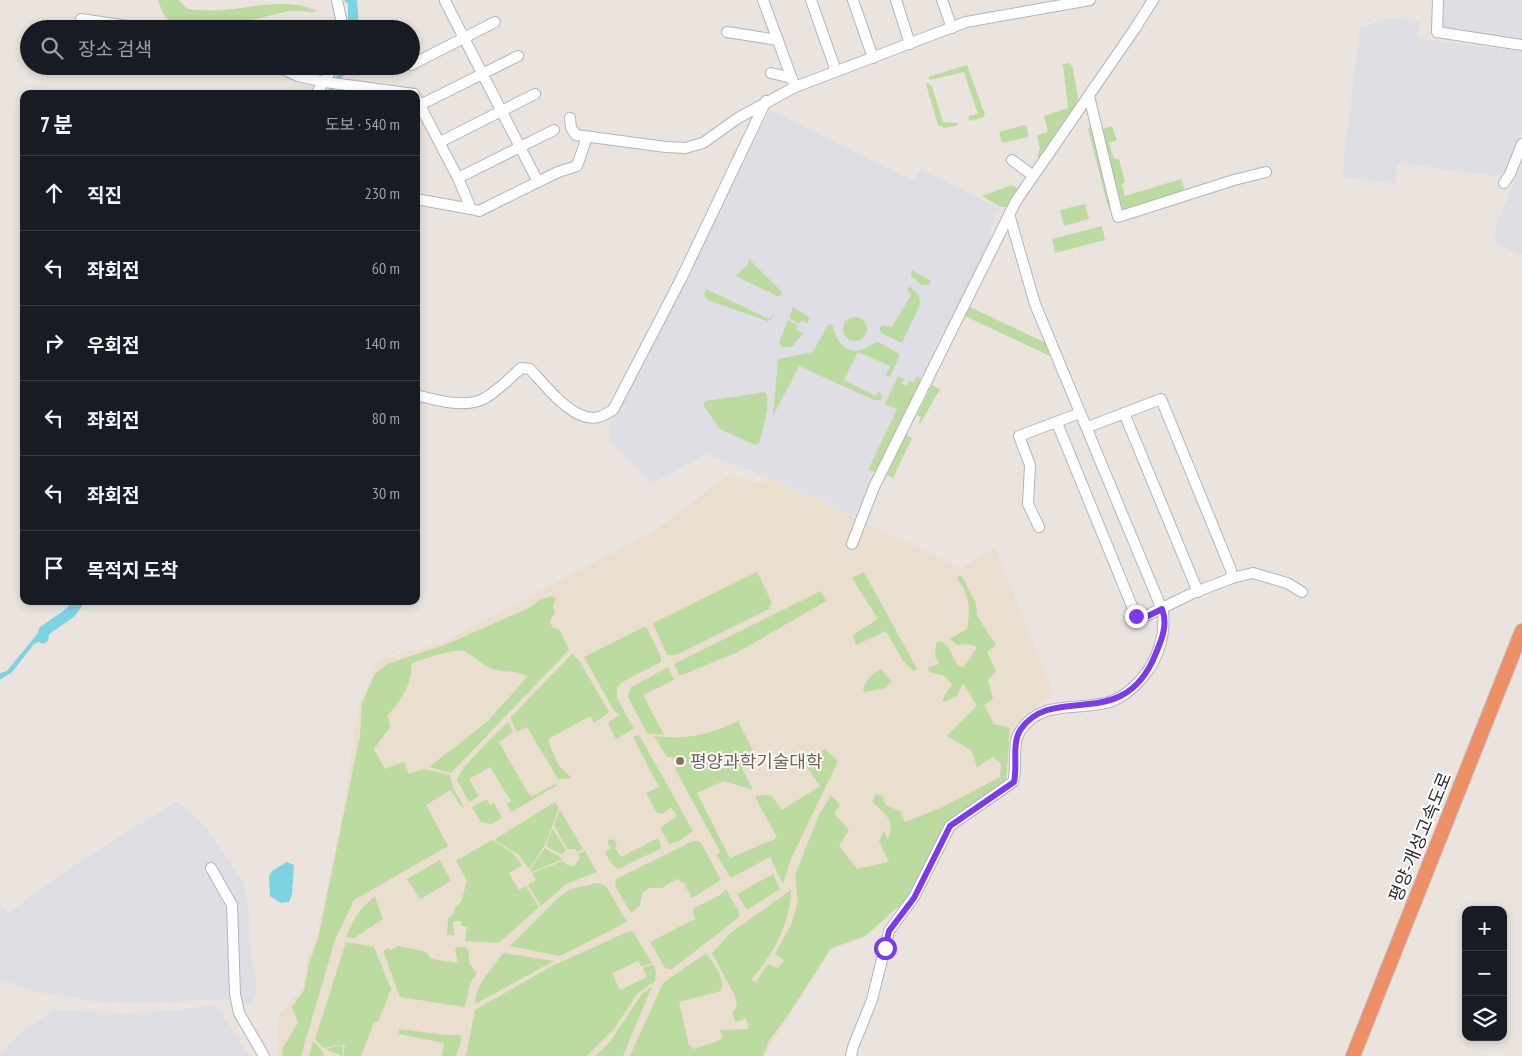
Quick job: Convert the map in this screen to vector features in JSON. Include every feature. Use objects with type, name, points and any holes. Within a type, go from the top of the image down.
[{"type":"highway","name":"평양-개성고속도로","points":[[1353,1056],[1522,631]]},
{"type":"highway","name":"평양-개성고속도로","points":[[1361,1056],[1522,655]]},
{"type":"street","points":[[337,0],[341,20]]},
{"type":"street","points":[[763,0],[794,82]]},
{"type":"street","points":[[812,0],[836,71]]},
{"type":"street","points":[[853,0],[873,58]]},
{"type":"street","points":[[896,0],[910,44]]},
{"type":"street","points":[[942,0],[952,28]]},
{"type":"street","points":[[570,118],[571,128],[576,135],[686,148],[708,141],[738,118],[794,82],[836,71],[966,22],[1090,0]]},
{"type":"street","points":[[852,544],[874,487],[1009,214],[1032,175],[1089,96],[1153,0]]},
{"type":"street","points":[[1438,0],[1437,32],[1522,45]]},
{"type":"street","points":[[445,1],[538,182]]},
{"type":"street","points":[[81,19],[88,20]]},
{"type":"street","points":[[420,61],[495,22]]},
{"type":"street","points":[[727,32],[778,40]]},
{"type":"street","points":[[420,101],[483,75],[518,56]]},
{"type":"street","points":[[771,73],[794,82]]},
{"type":"street","points":[[296,75],[387,90]]},
{"type":"street","points":[[321,90],[332,82],[333,75]]},
{"type":"street","points":[[440,142],[535,94]]},
{"type":"street","points":[[1089,96],[1118,217],[1190,190],[1266,172]]},
{"type":"street","points":[[420,396],[447,402],[476,401],[486,398],[521,368],[530,370],[571,411],[588,417],[598,418],[613,410],[685,271],[766,101]]},
{"type":"street","points":[[420,106],[458,178],[471,209]]},
{"type":"street","points":[[458,178],[554,130]]},
{"type":"street","points":[[420,200],[479,211],[538,182],[577,166],[587,137]]},
{"type":"street","points":[[1504,184],[1522,144]]},
{"type":"street","points":[[1012,160],[1032,175]]},
{"type":"street","points":[[852,1056],[853,1046],[872,1000],[889,931],[914,898],[950,826],[1014,782],[1017,770],[1018,734],[1030,720],[1041,712],[1060,707],[1111,702],[1122,696],[1141,681],[1152,664],[1161,643],[1165,627],[1162,609],[1088,427],[1035,304],[1009,214]]},
{"type":"street","points":[[1088,427],[1161,399],[1231,570],[1232,578]]},
{"type":"street","points":[[1039,527],[1028,504],[1030,465],[1018,436],[1080,412]]},
{"type":"street","points":[[1124,413],[1198,592]]},
{"type":"street","points":[[1057,422],[1136,616],[1148,616],[1232,578],[1253,573],[1287,583],[1302,592]]},
{"type":"street","points":[[211,868],[232,905],[236,994],[239,1013],[264,1056]]},
{"type":"shaded area","points":[[1443,0],[1522,0],[1522,42],[1442,28]]},
{"type":"shaded area","points":[[1393,17],[1419,22],[1418,38],[1522,52],[1522,130],[1506,172],[1493,176],[1398,163],[1395,184],[1342,177],[1360,27]]},
{"type":"shaded area","points":[[770,110],[914,181],[920,169],[999,208],[988,231],[994,236],[856,517],[772,479],[706,454],[652,484],[611,443],[609,425]]},
{"type":"shaded area","points":[[1522,163],[1522,255],[1495,243],[1495,228]]},
{"type":"shaded area","name":"평양과학기술대학","points":[[732,475],[755,483],[772,479],[961,568],[995,548],[1054,693],[1012,727],[1007,782],[948,821],[908,900],[865,938],[832,949],[764,1056],[277,1056],[279,1015],[303,986],[306,963],[317,933],[342,817],[359,704],[378,660],[442,643],[657,529],[723,479]]},
{"type":"shaded area","points":[[177,801],[208,830],[243,882],[248,904],[251,955],[256,982],[256,993],[251,1006],[231,999],[139,1003],[91,1001],[33,991],[0,979],[0,903],[8,913],[79,862]]},
{"type":"shaded area","points":[[217,1006],[250,1056],[0,1056],[9,1044],[24,1030],[55,1009],[122,1014]]},
{"type":"green space","points":[[158,0],[179,0],[187,9],[194,10],[221,10],[260,5],[292,4],[310,8],[317,12],[291,11],[250,20],[168,20]]},
{"type":"green space","points":[[1070,63],[1073,68],[1079,104],[1042,159],[1037,157],[1040,149],[1037,135],[1048,132],[1044,116],[1068,108],[1063,64]]},
{"type":"green space","points":[[967,65],[985,115],[970,121],[968,116],[978,114],[964,72],[930,80],[928,77]]},
{"type":"green space","points":[[928,83],[932,87],[943,122],[958,123],[958,125],[944,128],[938,125],[926,84]]},
{"type":"green space","points":[[1100,122],[1102,129],[1112,126],[1117,140],[1109,143],[1114,159],[1119,159],[1125,182],[1122,184],[1125,196],[1181,179],[1186,193],[1127,210],[1120,210]]},
{"type":"green space","points":[[1024,125],[1027,127],[1028,137],[1002,143],[999,132]]},
{"type":"green space","points":[[1091,125],[1111,208],[1108,207],[1088,129]]},
{"type":"green space","points":[[1012,185],[1017,188],[1008,207],[1001,207],[982,196]]},
{"type":"green space","points":[[1085,204],[1089,219],[1064,226],[1060,210]]},
{"type":"green space","points":[[1102,226],[1105,240],[1055,253],[1052,239]]},
{"type":"green space","points":[[749,259],[782,292],[779,297],[736,276],[748,264]]},
{"type":"green space","points":[[912,270],[931,281],[929,285],[922,285],[911,276]]},
{"type":"green space","points":[[909,286],[919,295],[920,304],[902,343],[881,333],[879,328],[883,325],[892,327],[911,295],[907,290]]},
{"type":"green space","points":[[706,289],[769,319],[774,313],[771,320],[767,321],[708,300],[704,295]]},
{"type":"green space","points":[[793,307],[809,317],[808,324],[802,320],[799,324],[789,318]]},
{"type":"green space","points":[[970,307],[1046,343],[1052,357],[965,316]]},
{"type":"green space","points":[[855,317],[863,321],[867,329],[863,337],[855,341],[847,337],[843,329],[847,321]]},
{"type":"green space","points":[[788,320],[798,326],[796,329],[803,333],[792,347],[783,347],[779,343]]},
{"type":"green space","points":[[830,324],[833,326],[839,342],[847,349],[857,351],[878,342],[900,354],[890,377],[886,375],[890,366],[858,352],[844,380],[876,396],[879,391],[882,396],[880,400],[874,400],[799,366],[773,416],[778,359],[813,352],[827,326]]},
{"type":"green space","points":[[898,376],[904,379],[902,383],[907,386],[909,381],[913,383],[917,376],[922,381],[877,472],[868,470],[897,409],[885,404]]},
{"type":"green space","points":[[932,385],[940,389],[920,424],[921,417],[917,415]]},
{"type":"green space","points":[[765,392],[767,396],[766,417],[759,443],[755,445],[720,429],[703,405],[706,401]]},
{"type":"green space","points":[[906,435],[912,438],[893,478],[887,475]]},
{"type":"green space","points":[[757,572],[772,603],[769,609],[676,655],[667,655],[653,623]]},
{"type":"green space","points":[[864,572],[917,669],[914,671],[903,661],[886,631],[856,645],[853,635],[878,619],[852,578]]},
{"type":"green space","points":[[961,575],[976,603],[977,616],[996,645],[987,652],[996,671],[988,680],[993,699],[984,705],[994,724],[1010,728],[1006,780],[948,820],[907,899],[865,936],[831,948],[769,1041],[763,1056],[630,1056],[663,983],[706,953],[720,976],[722,986],[721,991],[679,1002],[689,1045],[693,1049],[720,1040],[723,1038],[720,1030],[749,1029],[746,1018],[736,1022],[732,1013],[737,1005],[735,996],[712,953],[730,933],[791,890],[788,914],[779,938],[767,960],[751,980],[756,982],[768,964],[778,968],[784,960],[775,954],[791,925],[798,901],[795,875],[819,815],[831,795],[840,805],[834,813],[849,830],[839,846],[857,869],[889,862],[879,841],[884,830],[887,840],[891,827],[888,818],[873,802],[875,794],[883,796],[885,804],[901,812],[905,822],[943,807],[1000,777],[1001,764],[993,757],[977,767],[971,750],[947,736],[977,706],[963,683],[957,696],[945,702],[942,700],[952,684],[944,676],[929,672],[928,667],[937,665],[939,662],[935,657],[936,643],[941,641],[948,647],[958,666],[964,667],[977,647],[969,644],[957,645],[950,639],[967,629],[968,602],[957,578]]},
{"type":"green space","points":[[821,591],[826,601],[738,652],[679,675],[674,664]]},
{"type":"green space","points":[[551,596],[556,599],[553,606],[555,613],[550,621],[552,627],[560,630],[569,650],[451,773],[429,767],[487,722],[527,677],[521,673],[491,668],[463,651],[453,651],[437,655],[411,664],[408,685],[388,715],[390,727],[374,749],[385,769],[404,762],[409,774],[424,769],[450,775],[453,788],[464,807],[462,808],[451,790],[426,805],[448,846],[354,900],[335,940],[301,1056],[282,1056],[283,1047],[298,1023],[292,1007],[304,990],[309,964],[319,935],[360,735],[362,703],[375,674],[387,664],[447,644],[531,607],[539,600]]},
{"type":"green space","points":[[646,626],[661,657],[661,662],[622,682],[617,687],[617,698],[634,729],[616,739],[608,723],[619,715],[613,709],[584,657]]},
{"type":"green space","points":[[572,654],[579,660],[609,712],[594,723],[590,716],[550,738],[548,741],[559,766],[572,778],[558,779],[527,727],[517,732],[510,718]]},
{"type":"green space","points":[[668,667],[674,680],[643,695],[664,735],[647,733],[628,697],[630,688]]},
{"type":"green space","points":[[881,669],[891,681],[886,688],[863,692],[869,678]]},
{"type":"green space","points":[[738,721],[757,759],[742,769],[753,790],[724,781],[697,793],[730,858],[777,838],[755,796],[771,795],[782,810],[820,786],[804,763],[825,749],[838,761],[791,859],[783,884],[770,857],[731,878],[717,856],[720,851],[675,769],[678,766],[672,757],[667,757],[654,736],[688,737],[717,730]]},
{"type":"green space","points":[[508,722],[513,732],[499,742],[528,793],[533,796],[555,784],[556,786],[511,812],[507,804],[511,801],[490,767],[469,779],[479,796],[469,802],[457,780],[471,760]]},
{"type":"green space","points":[[639,735],[693,831],[679,841],[669,844],[660,828],[677,816],[671,807],[662,814],[656,812],[646,793],[659,787],[633,737]]},
{"type":"green space","points":[[487,799],[490,805],[494,803],[502,818],[491,824],[481,822],[472,807]]},
{"type":"green space","points":[[555,802],[559,808],[545,845],[529,869],[519,855],[494,840]]},
{"type":"green space","points":[[560,810],[583,849],[577,852],[575,849],[567,849],[554,825]]},
{"type":"green space","points":[[552,828],[566,850],[562,855],[546,846]]},
{"type":"green space","points":[[658,838],[662,848],[618,869],[610,862],[605,852],[611,848],[607,841],[614,839],[617,845],[615,848],[621,857]]},
{"type":"green space","points":[[492,840],[513,853],[522,865],[509,873],[519,890],[526,886],[539,907],[499,943],[465,941],[467,927],[461,926],[461,921],[453,921],[454,935],[447,935],[448,919],[454,914],[455,907],[461,902],[467,881],[456,861]]},
{"type":"green space","points":[[693,841],[701,843],[721,880],[692,898],[684,883],[677,879],[662,888],[649,888],[642,893],[640,905],[631,913],[615,886],[616,879]]},
{"type":"green space","points":[[545,848],[563,859],[531,872],[530,869]]},
{"type":"green space","points":[[585,851],[597,872],[566,884],[541,906],[528,885],[536,880],[532,873],[563,861],[567,865],[574,866],[580,858],[578,854]]},
{"type":"green space","points":[[440,860],[451,881],[420,899],[407,879]]},
{"type":"green space","points":[[773,874],[780,889],[747,910],[737,894]]},
{"type":"green space","points":[[597,883],[606,886],[627,922],[560,956],[510,946],[559,897],[571,889]]},
{"type":"green space","points":[[726,889],[739,912],[739,917],[672,969],[666,969],[650,942],[695,919],[694,908],[720,895]]},
{"type":"green space","points":[[375,897],[383,919],[354,938],[346,937],[358,914]]},
{"type":"green space","points":[[627,932],[633,932],[652,963],[642,967],[638,961],[612,973],[620,990],[647,977],[643,968],[653,964],[656,972],[655,981],[637,994],[614,1029],[587,1056],[466,1056],[475,1010],[552,966]]},
{"type":"green space","points":[[346,942],[374,947],[391,989],[378,1022],[374,1022],[361,1056],[343,1056],[345,1044],[323,1048],[315,1039]]},
{"type":"green space","points":[[399,946],[426,952],[431,959],[458,963],[455,948],[466,947],[469,953],[469,963],[477,973],[470,983],[465,1007],[400,997],[383,951]]},
{"type":"green space","points":[[503,953],[554,961],[475,1004],[481,984]]},
{"type":"green space","points":[[652,986],[623,1056],[595,1056],[609,1043],[642,994]]},
{"type":"green space","points":[[399,1029],[445,1035],[461,1035],[461,1043],[456,1056],[442,1056],[444,1043],[399,1034]]},
{"type":"green space","points":[[313,1041],[322,1050],[324,1056],[309,1056]]},
{"type":"green space","points":[[343,1045],[342,1056],[325,1049]]},
{"type":"water","points":[[344,0],[357,0],[358,20],[348,20],[348,4]]},
{"type":"water","points":[[338,75],[345,75],[339,79],[334,90],[328,90]]},
{"type":"water","points":[[72,605],[77,605],[68,615],[52,625],[45,639],[34,644],[12,672],[0,680],[0,673],[7,671],[42,628]]},
{"type":"water","points":[[287,862],[294,865],[292,895],[289,902],[281,903],[270,896],[269,876],[272,871]]},
{"type":"waterway","points":[[43,638],[44,631],[70,613],[76,605]]},
{"type":"place","name":"평양과학기술대학","points":[[680,761]]},
{"type":"route","points":[[885,948],[889,931],[914,898],[937,848],[950,826],[1014,782],[1017,770],[1016,747],[1021,728],[1041,712],[1060,707],[1111,702],[1141,681],[1152,664],[1161,643],[1165,627],[1162,609],[1148,616],[1136,616]]}]
